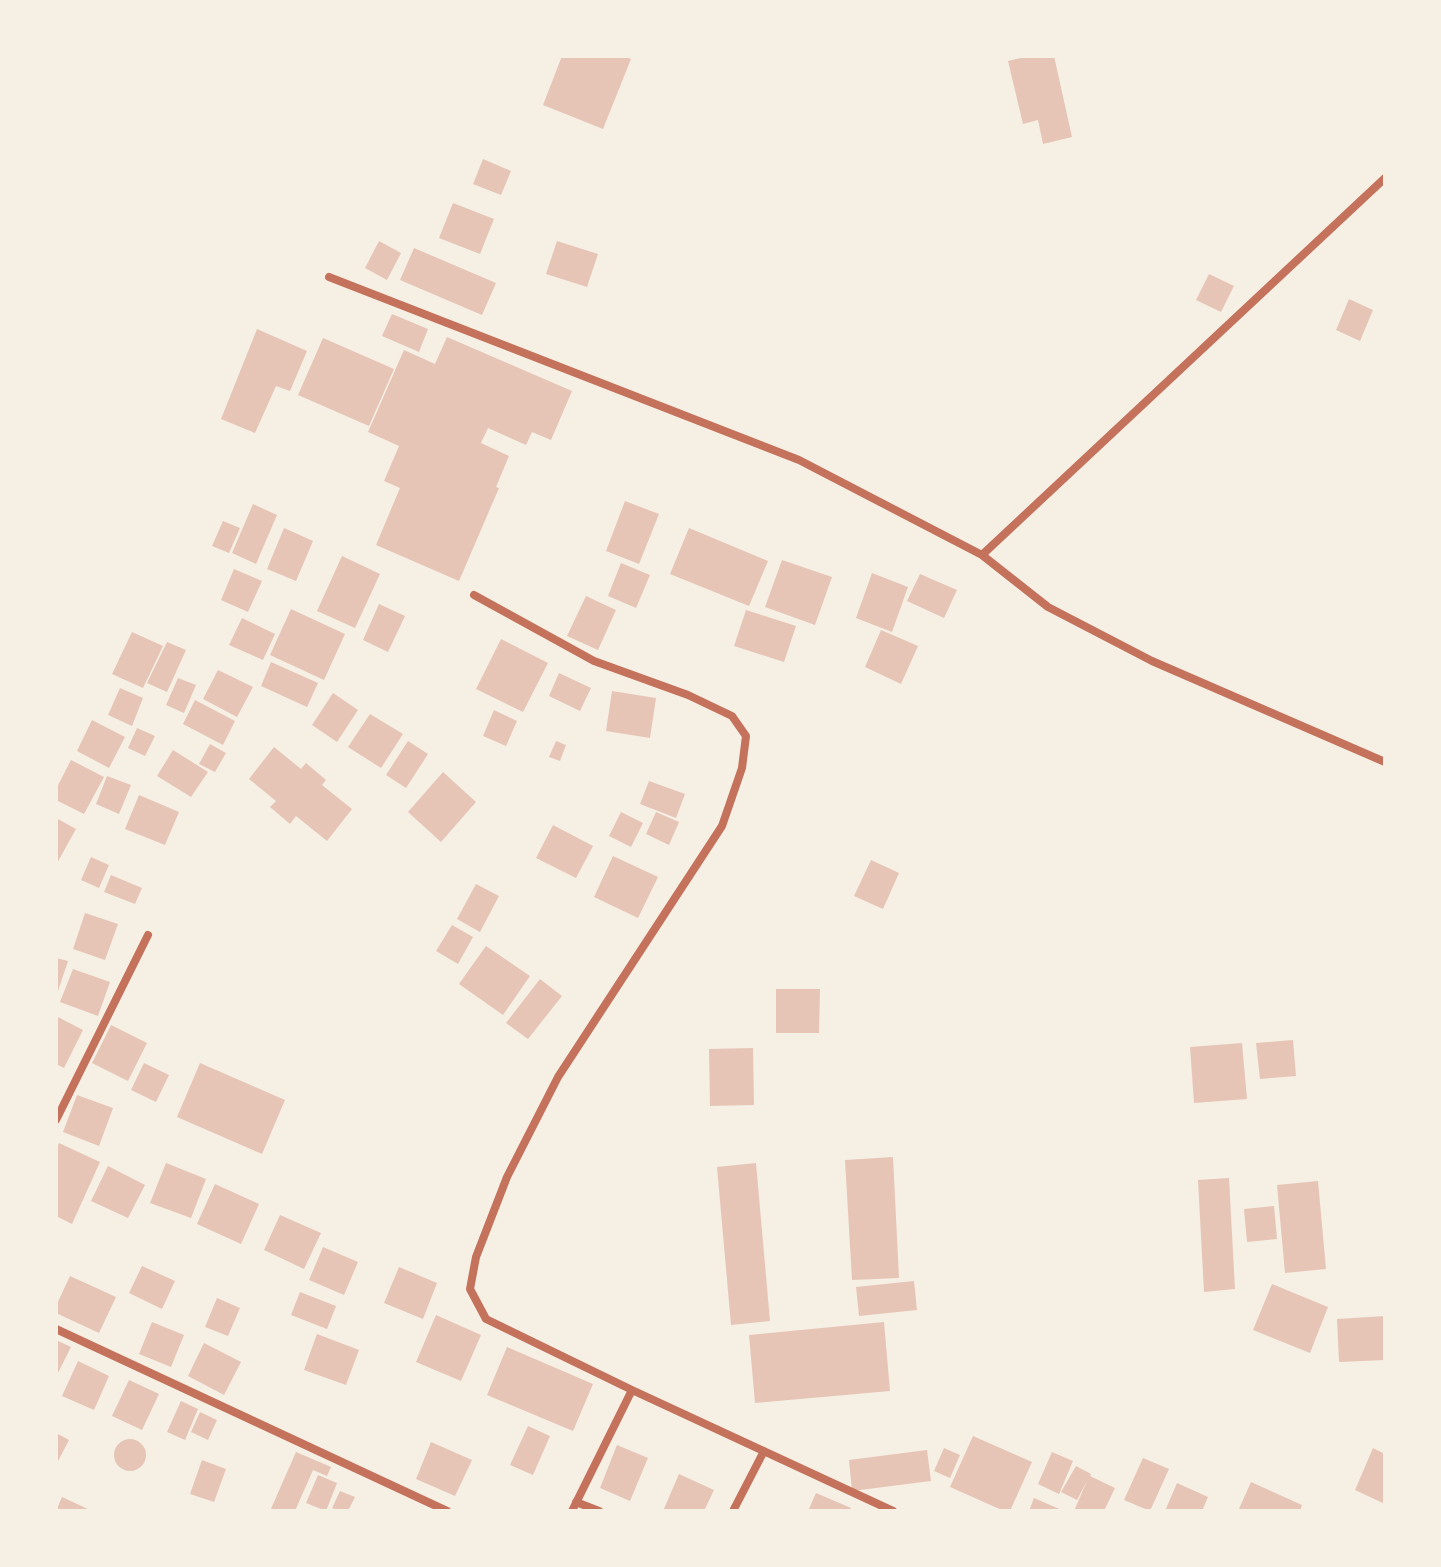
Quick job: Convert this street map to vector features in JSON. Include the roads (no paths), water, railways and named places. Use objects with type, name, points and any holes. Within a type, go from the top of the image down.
[{"type":"street","points":[[982,555],[1385,178]]},
{"type":"street","points":[[329,277],[799,460],[982,555],[1048,607],[1139,654],[1385,762]]},
{"type":"street","points":[[474,595],[594,661],[688,695],[732,716],[746,736],[742,768],[722,826],[558,1077],[507,1177],[476,1257],[470,1289],[486,1319],[893,1511]]},
{"type":"street","points":[[56,1120],[148,935]]},
{"type":"street","points":[[56,1329],[429,1508],[447,1511]]},
{"type":"street","points":[[599,1511],[574,1506],[632,1390]]},
{"type":"street","points":[[733,1511],[764,1451]]}]
